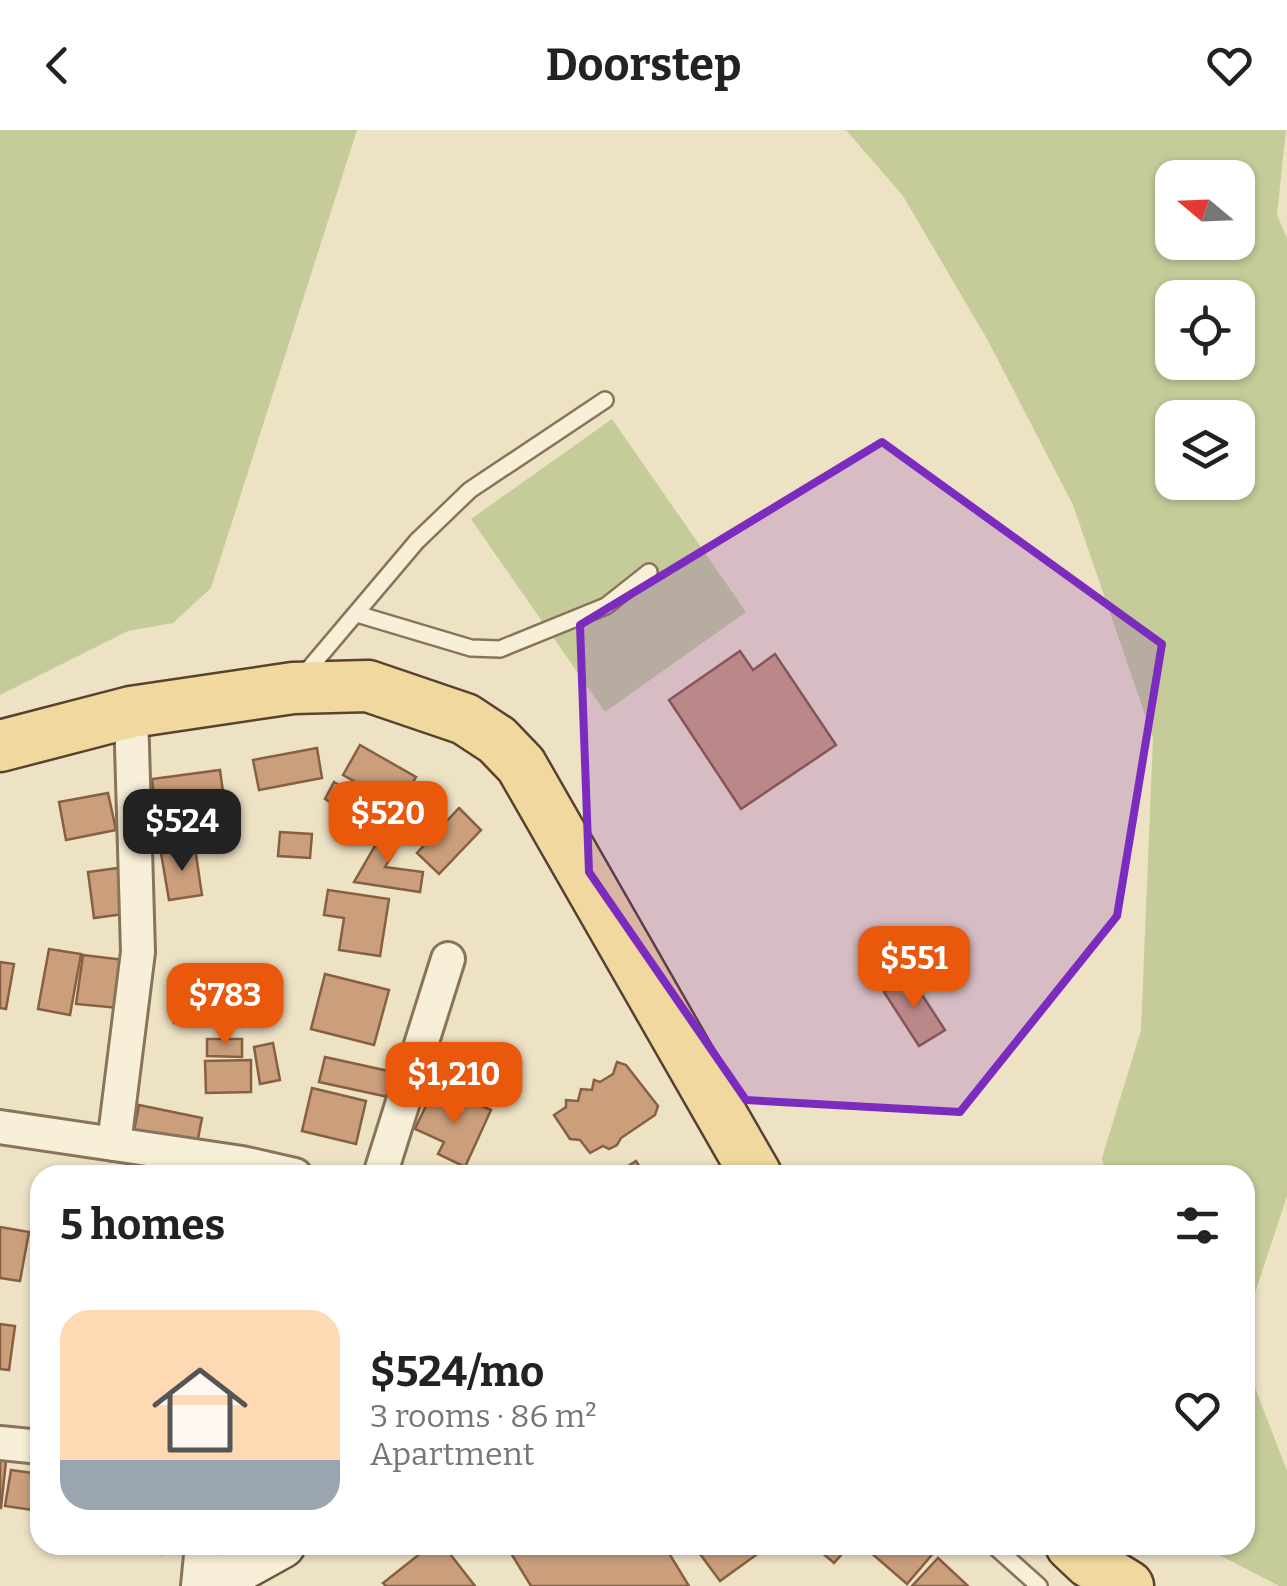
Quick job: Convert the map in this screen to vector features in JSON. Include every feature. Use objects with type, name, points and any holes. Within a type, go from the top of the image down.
[{"type":"main road","points":[[0,746],[131,712],[293,688],[368,686],[465,719],[497,740],[521,765],[750,1165]]},
{"type":"main road","points":[[1082,1555],[1128,1586]]},
{"type":"street","points":[[114,1144],[138,952],[131,712]]},
{"type":"street","points":[[383,1165],[448,959]]},
{"type":"street","points":[[0,1127],[222,1165]]},
{"type":"street","points":[[0,1443],[30,1446]]},
{"type":"street","points":[[198,1586],[201,1555]]},
{"type":"street","points":[[208,1586],[264,1555]]},
{"type":"lane","points":[[293,688],[417,541],[470,490],[605,400]]},
{"type":"lane","points":[[358,614],[472,648],[500,648],[606,606],[649,572]]},
{"type":"lane","points":[[1004,1555],[1039,1586]]},
{"type":"highlighted area","points":[[882,442],[1162,644],[1117,916],[960,1112],[746,1100],[589,872],[580,625]]},
{"type":"green space","points":[[0,130],[357,130],[211,588],[173,623],[128,631],[0,695]]},
{"type":"green space","points":[[846,130],[1286,130],[1277,215],[1287,238],[1287,1196],[1255,1293],[1255,1165],[1103,1165],[1102,1158],[1141,1030],[1153,738],[1073,505],[987,339],[903,196]]},
{"type":"green space","points":[[612,419],[746,612],[605,712],[471,519]]},
{"type":"green space","points":[[1255,1387],[1287,1471],[1287,1586],[1279,1586],[1219,1555],[1255,1555]]},
{"type":"building","points":[[740,651],[753,670],[775,654],[836,745],[741,809],[669,700]]},
{"type":"building","points":[[360,745],[416,777],[399,806],[343,775]]},
{"type":"building","points":[[317,748],[322,778],[259,790],[253,760]]},
{"type":"building","points":[[220,770],[223,792],[205,795],[206,802],[174,806],[175,816],[157,818],[152,779]]},
{"type":"building","points":[[334,782],[373,805],[363,821],[325,799]]},
{"type":"building","points":[[108,793],[116,830],[66,840],[59,802]]},
{"type":"building","points":[[459,808],[481,830],[439,874],[417,853]]},
{"type":"building","points":[[387,825],[404,836],[385,867],[423,872],[420,892],[354,882]]},
{"type":"building","points":[[280,832],[312,834],[310,858],[278,856]]},
{"type":"building","points":[[195,848],[202,895],[169,900],[161,853]]},
{"type":"building","points":[[118,868],[124,914],[94,918],[88,872]]},
{"type":"building","points":[[328,890],[389,899],[380,956],[339,950],[344,918],[324,915]]},
{"type":"building","points":[[49,949],[81,954],[70,1015],[38,1009]]},
{"type":"building","points":[[83,955],[125,960],[118,1008],[76,1004]]},
{"type":"building","points":[[0,962],[14,964],[6,1009],[0,1008]]},
{"type":"building","points":[[220,967],[220,980],[249,980],[250,1021],[174,1023],[174,969]]},
{"type":"building","points":[[325,974],[389,990],[374,1045],[311,1029]]},
{"type":"building","points":[[909,975],[945,1030],[919,1046],[884,992]]},
{"type":"building","points":[[207,1039],[242,1039],[242,1057],[207,1056]]},
{"type":"building","points":[[273,1043],[280,1080],[260,1084],[254,1047]]},
{"type":"building","points":[[325,1057],[393,1072],[388,1097],[319,1082]]},
{"type":"building","points":[[251,1060],[251,1092],[206,1093],[205,1061]]},
{"type":"building","points":[[617,1062],[626,1065],[658,1106],[655,1115],[621,1138],[617,1145],[609,1149],[603,1146],[590,1153],[580,1140],[570,1139],[554,1115],[566,1107],[566,1100],[578,1101],[581,1089],[592,1090],[594,1080],[600,1082],[613,1074]]},
{"type":"building","points":[[312,1088],[366,1101],[356,1144],[302,1131]]},
{"type":"building","points":[[431,1095],[455,1106],[459,1096],[491,1110],[466,1165],[438,1154],[444,1142],[415,1129]]},
{"type":"building","points":[[139,1105],[202,1118],[197,1144],[134,1131]]},
{"type":"building","points":[[0,1227],[29,1232],[20,1281],[0,1278]]},
{"type":"building","points":[[0,1324],[15,1326],[9,1370],[0,1369]]},
{"type":"building","points":[[0,1460],[6,1461],[1,1508],[0,1508]]},
{"type":"building","points":[[11,1470],[30,1473],[30,1510],[5,1506]]},
{"type":"building","points":[[418,1555],[451,1555],[475,1586],[386,1586],[383,1583]]},
{"type":"building","points":[[512,1555],[670,1555],[689,1586],[531,1586]]},
{"type":"building","points":[[701,1555],[756,1555],[720,1581]]},
{"type":"building","points":[[825,1555],[841,1555],[834,1563]]},
{"type":"building","points":[[874,1555],[932,1555],[907,1584]]},
{"type":"building","points":[[938,1558],[968,1586],[912,1586]]}]
